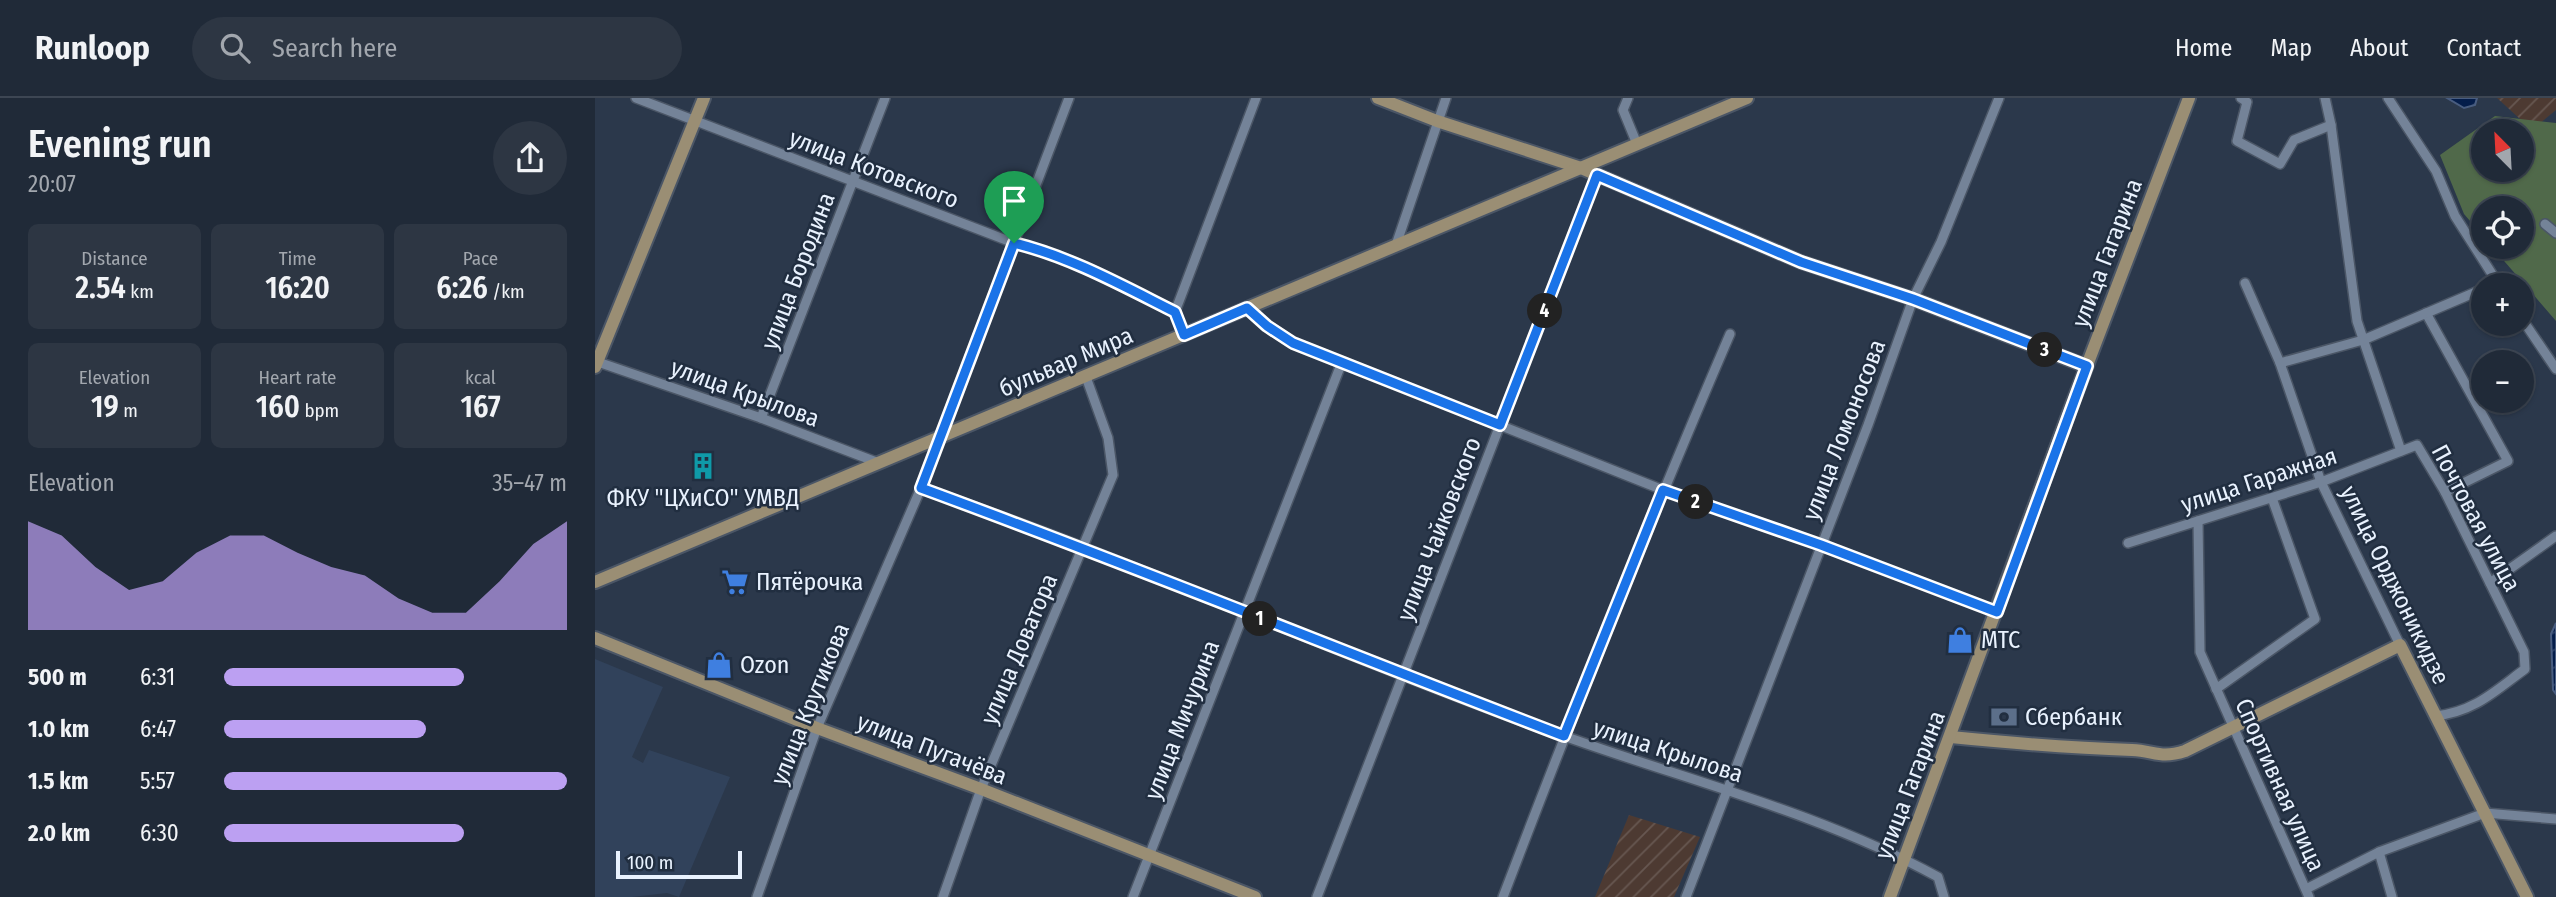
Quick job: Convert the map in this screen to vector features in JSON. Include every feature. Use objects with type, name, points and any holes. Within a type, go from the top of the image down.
[{"type":"street","name":"улица Котовского","points":[[635,98],[1014,243],[1042,250],[1175,312]]},
{"type":"street","points":[[596,363],[704,98]]},
{"type":"street","name":"улица Бородина","points":[[761,418],[885,98]]},
{"type":"street","points":[[921,488],[1069,98]]},
{"type":"street","points":[[1184,335],[1175,312],[1256,98]]},
{"type":"street","points":[[1378,98],[1437,121],[1581,168],[1801,262],[1913,299],[2087,366]]},
{"type":"street","points":[[1396,245],[1446,98]]},
{"type":"street","points":[[1628,98],[1623,110],[1637,144]]},
{"type":"street","name":"бульвар Мира","points":[[595,582],[1747,98]]},
{"type":"street","name":"улица Ломоносова","points":[[1686,897],[1913,299],[1941,242],[1999,98]]},
{"type":"street","name":"улица Гагарина","points":[[1890,897],[2189,98]]},
{"type":"street","points":[[2241,98],[2247,102],[2237,141],[2280,164],[2294,139],[2331,125]]},
{"type":"street","name":"Почтовая улица","points":[[2325,98],[2331,125],[2357,321],[2401,451],[2417,445],[2445,492],[2524,652],[2525,669],[2476,706],[2435,716]]},
{"type":"street","points":[[2388,98],[2436,172],[2455,216],[2490,273]]},
{"type":"street","name":"улица Чайковского","points":[[1317,897],[1597,175]]},
{"type":"street","points":[[2545,224],[2556,233]]},
{"type":"street","name":"улица Орджоникидзе","points":[[2245,283],[2280,363],[2321,482],[2527,897]]},
{"type":"street","points":[[2280,363],[2363,340],[2471,294]]},
{"type":"street","points":[[1247,308],[1267,326],[1293,343],[1663,490],[1821,545],[1997,612]]},
{"type":"street","points":[[2426,313],[2508,461],[2445,492]]},
{"type":"street","points":[[1503,897],[1564,736],[1663,490],[1730,334]]},
{"type":"street","points":[[2534,336],[2556,369]]},
{"type":"street","name":"улица Мичурина","points":[[1133,897],[1342,362]]},
{"type":"street","name":"улица Крылова","points":[[596,363],[761,418],[881,463]]},
{"type":"street","name":"улица Доватора","points":[[943,897],[981,789],[1113,475],[1108,438],[1086,377]]},
{"type":"street","name":"улица Гаражная","points":[[2128,543],[2321,482],[2401,451]]},
{"type":"street","name":"улица Крылова","points":[[921,488],[1083,547],[1244,613],[1564,736],[1836,829],[1938,877],[1944,897]]},
{"type":"street","name":"улица Крутикова","points":[[757,897],[817,728],[921,488]]},
{"type":"street","name":"Спортивная улица","points":[[2216,690],[2315,618],[2272,498]]},
{"type":"street","name":"Спортивная улица","points":[[2198,521],[2200,652],[2307,893]]},
{"type":"street","points":[[2490,583],[2556,536]]},
{"type":"street","name":"улица Пугачёва","points":[[595,638],[817,728],[981,789],[1255,897]]},
{"type":"street","points":[[1951,737],[2069,748],[2140,751],[2168,757],[2233,728],[2400,645]]},
{"type":"street","points":[[2307,893],[2379,852],[2486,813],[2556,819]]},
{"type":"street","points":[[2379,852],[2392,897]]},
{"type":"shaded area","points":[[2497,98],[2556,98],[2556,110],[2534,128],[2534,119],[2520,119]]},
{"type":"shaded area","points":[[595,659],[663,687],[632,757],[643,763],[649,750],[730,777],[679,897],[667,893],[595,897]]},
{"type":"shaded area","points":[[1629,815],[1700,837],[1674,897],[1595,897]]},
{"type":"green space","points":[[2495,116],[2521,119],[2491,119]]},
{"type":"green space","points":[[2534,120],[2556,123],[2556,321],[2534,296],[2534,273],[2514,273],[2502,259],[2534,259],[2534,196],[2471,196],[2471,222],[2464,214],[2440,155],[2471,133],[2471,182],[2534,182]]},
{"type":"water","points":[[2447,98],[2477,98],[2475,105],[2464,108]]},
{"type":"water","points":[[2556,623],[2556,694],[2553,690],[2551,634]]},
{"type":"place","name":"ФКУ \"ЦХиСО\" УМВД","points":[[703,466]]},
{"type":"place","name":"Пятёрочка","points":[[735,582]]},
{"type":"place","name":"МТС","points":[[1960,640]]},
{"type":"place","name":"Ozon","points":[[719,665]]},
{"type":"place","name":"Сбербанк","points":[[2004,717]]},
{"type":"route","points":[[1597,175],[1801,262],[1913,299],[2087,366],[1997,612],[1821,545],[1663,490],[1564,736],[1244,613],[1083,547],[921,488],[1014,243],[1042,250],[1101,275],[1175,312],[1184,335],[1247,308],[1267,326],[1293,343],[1500,425],[1597,175]]}]
